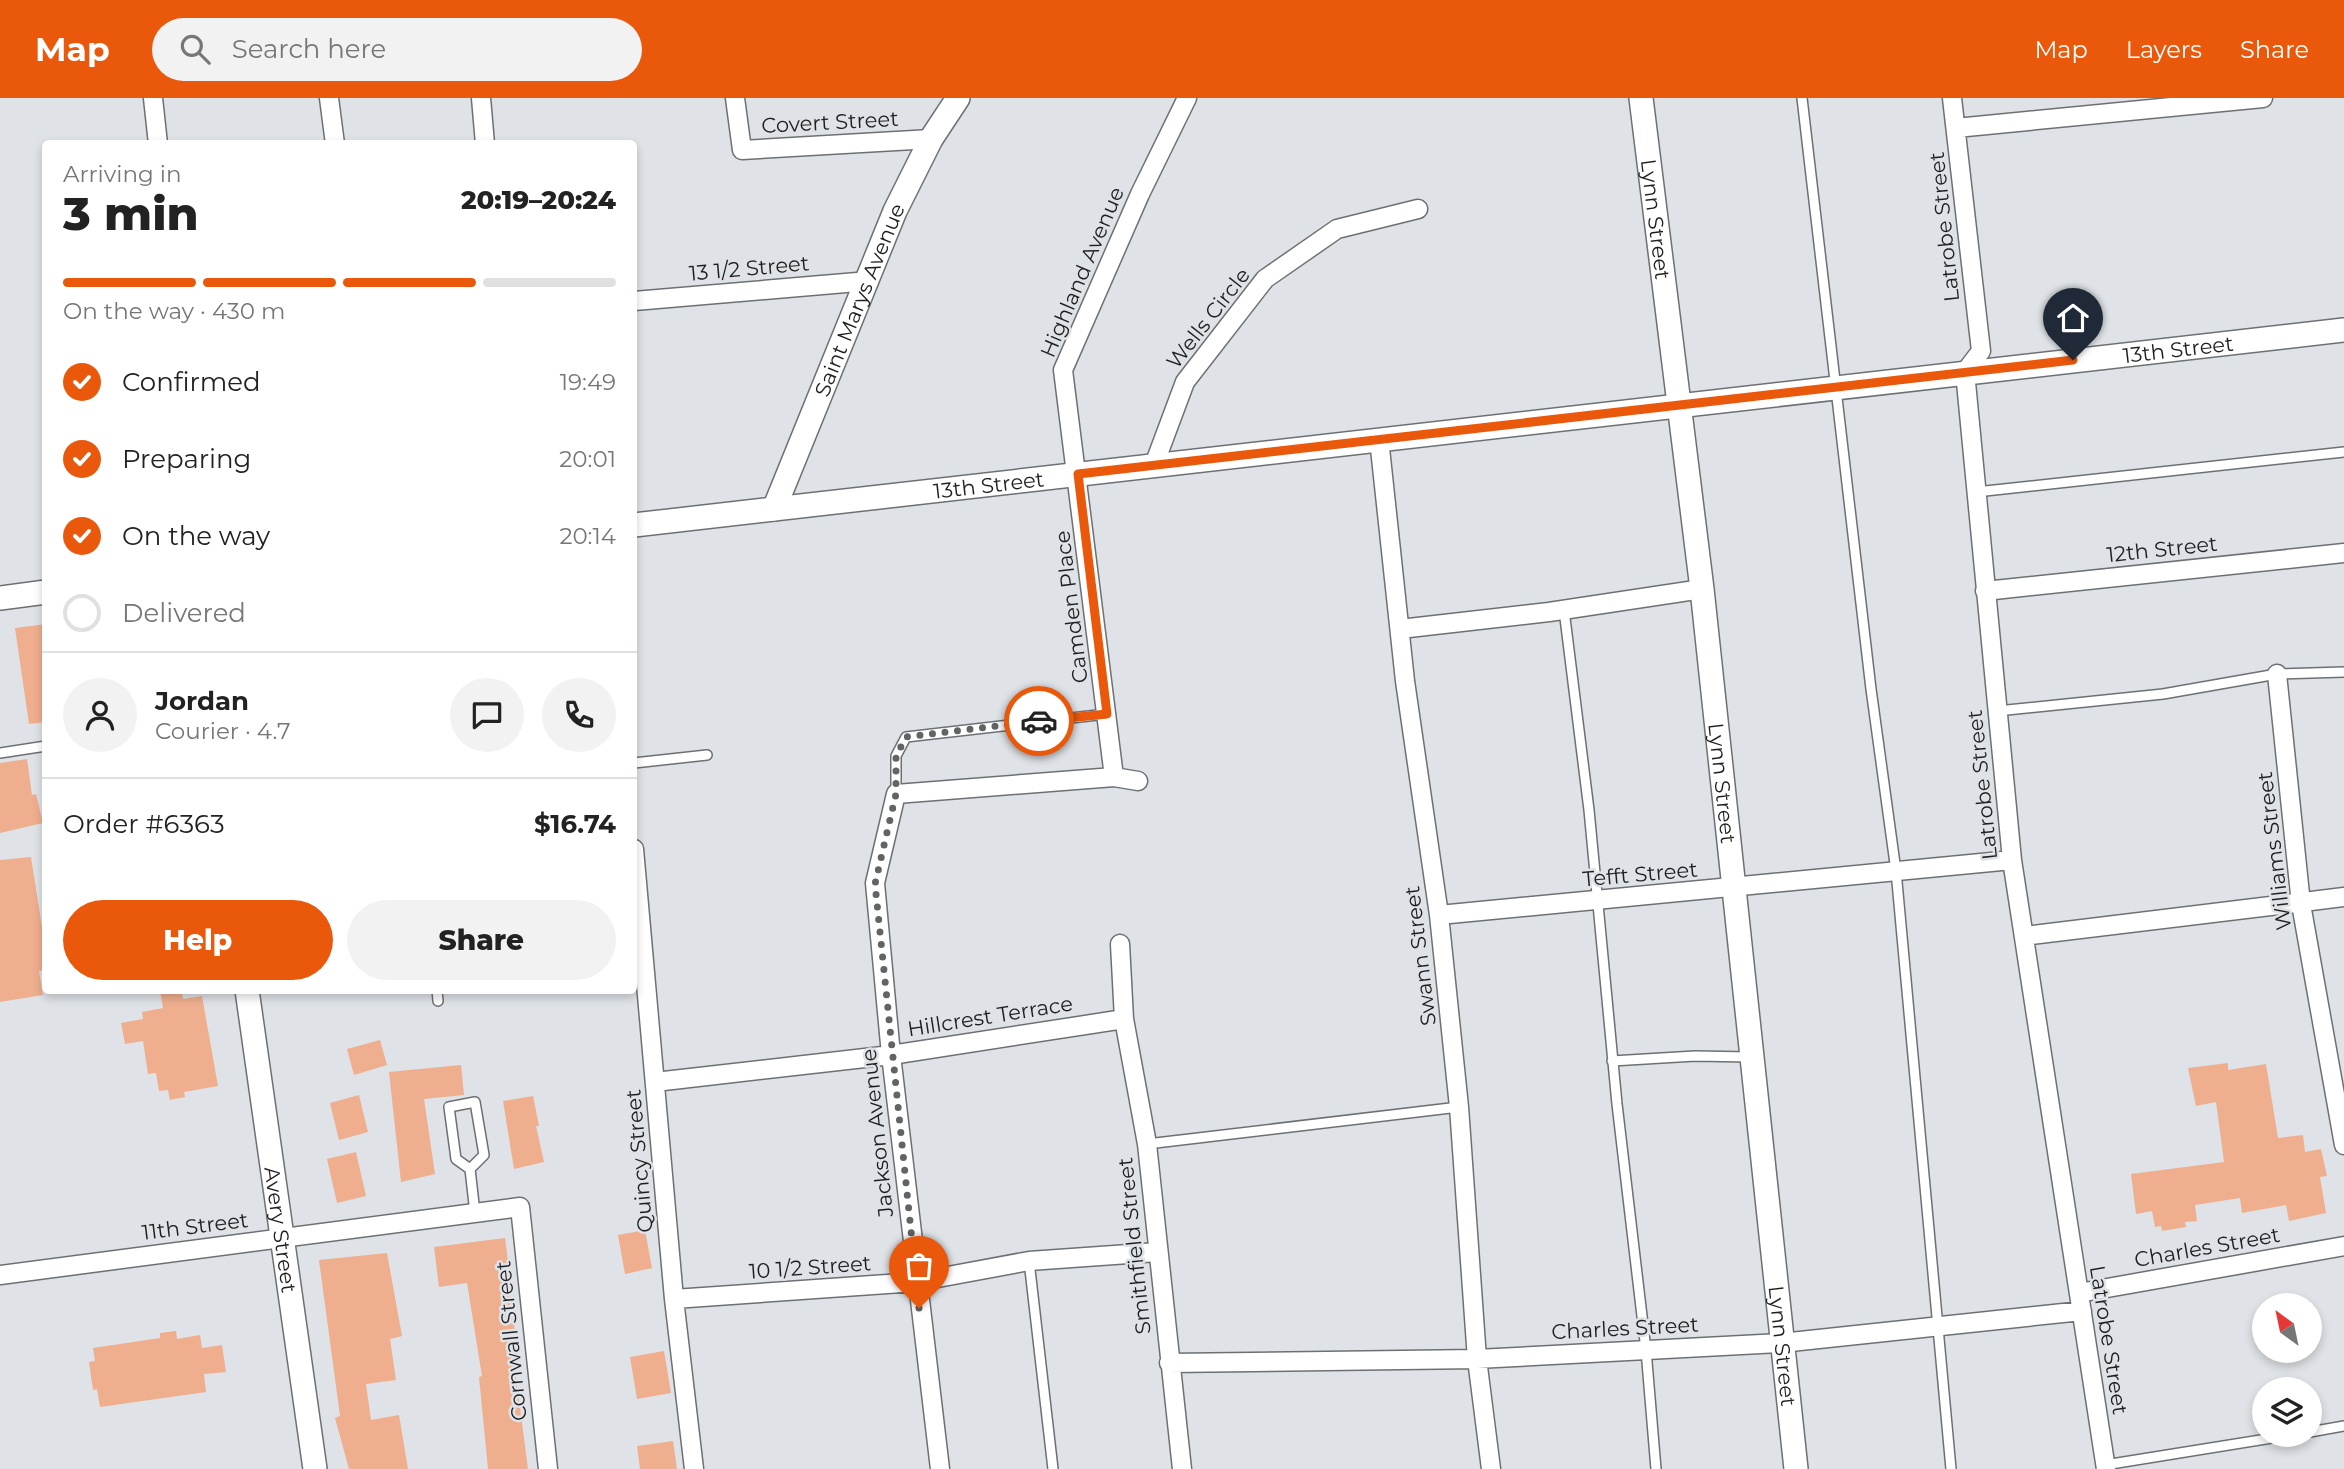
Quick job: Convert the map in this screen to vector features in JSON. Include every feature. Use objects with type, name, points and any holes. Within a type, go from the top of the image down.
[{"type":"street","points":[[153,98],[158,140]]},
{"type":"street","points":[[329,98],[334,140]]},
{"type":"street","points":[[481,98],[485,140]]},
{"type":"street","name":"Covert Street","points":[[734,98],[742,150],[931,139]]},
{"type":"street","name":"Saint Marys Avenue","points":[[774,509],[869,281],[895,211],[931,139],[958,98]]},
{"type":"street","name":"Highland Avenue","points":[[1078,474],[1063,370],[1140,194],[1187,98]]},
{"type":"street","name":"Lynn Street","points":[[1641,98],[1702,589],[1796,1469]]},
{"type":"street","name":"Latrobe Street","points":[[1952,98],[1981,351],[1965,372],[2012,860],[2105,1467]]},
{"type":"street","points":[[1956,128],[2263,98]]},
{"type":"street","name":"Wells Circle","points":[[1154,465],[1185,382],[1265,279],[1337,229],[1419,209]]},
{"type":"street","name":"13 1/2 Street","points":[[637,301],[869,281]]},
{"type":"street","name":"13th Street","points":[[637,525],[1837,386],[2344,331]]},
{"type":"street","name":"Swann Street","points":[[1379,439],[1400,629],[1439,915],[1459,1107],[1477,1359],[1491,1469]]},
{"type":"street","name":"Camden Place","points":[[1078,474],[1114,777]]},
{"type":"street","name":"12th Street","points":[[1986,590],[2344,553]]},
{"type":"street","points":[[1400,629],[1564,610],[1702,589]]},
{"type":"street","points":[[0,598],[42,593]]},
{"type":"street","name":"Williams Street","points":[[2277,674],[2301,904],[2344,1145]]},
{"type":"street","points":[[896,794],[1114,777],[1138,780]]},
{"type":"street","name":"Jackson Avenue","points":[[896,794],[875,884],[916,1282],[940,1469]]},
{"type":"street","name":"Tefft Street","points":[[1439,915],[2012,860]]},
{"type":"street","name":"Quincy Street","points":[[637,886],[674,1299],[694,1469]]},
{"type":"street","points":[[2024,936],[2344,898]]},
{"type":"street","name":"Smithfield Street","points":[[1119,944],[1124,1019],[1147,1144],[1182,1469]]},
{"type":"street","name":"Avery Street","points":[[248,994],[315,1469]]},
{"type":"street","name":"Hillcrest Terrace","points":[[654,1082],[891,1055],[1124,1019]]},
{"type":"street","name":"11th Street","points":[[0,1275],[392,1226],[520,1207]]},
{"type":"street","name":"Cornwall Street","points":[[520,1207],[548,1469]]},
{"type":"street","name":"Charles Street","points":[[2079,1293],[2344,1245]]},
{"type":"street","name":"10 1/2 Street","points":[[674,1299],[916,1282],[1029,1261],[1157,1252]]},
{"type":"street","name":"Charles Street","points":[[1169,1363],[1477,1359],[1781,1343],[1937,1329],[2082,1311]]},
{"type":"lane","points":[[1802,98],[1871,689],[1896,872],[1951,1469]]},
{"type":"lane","points":[[1976,492],[2344,452]]},
{"type":"lane","points":[[1564,610],[1589,810],[1612,1061],[1646,1350],[1656,1469]]},
{"type":"lane","points":[[1997,711],[2163,694],[2277,674],[2344,672]]},
{"type":"lane","points":[[896,794],[896,756],[906,737],[1107,714]]},
{"type":"lane","points":[[0,753],[42,747]]},
{"type":"lane","points":[[637,763],[707,755]]},
{"type":"lane","points":[[437,994],[438,1001]]},
{"type":"lane","points":[[1612,1061],[1695,1056],[1752,1057]]},
{"type":"lane","points":[[470,1169],[484,1155],[475,1102],[449,1107],[456,1159],[470,1169],[475,1213]]},
{"type":"lane","points":[[1147,1144],[1459,1107]]},
{"type":"lane","points":[[1029,1261],[1053,1469]]},
{"type":"lane","points":[[2322,1430],[2344,1426]]},
{"type":"lane","points":[[2105,1467],[2252,1442]]},
{"type":"building","points":[[42,625],[42,722],[29,724],[15,628]]},
{"type":"building","points":[[27,759],[32,795],[36,794],[42,823],[0,833],[0,763]]},
{"type":"building","points":[[31,857],[42,927],[42,971],[39,971],[43,995],[0,1002],[0,860]]},
{"type":"building","points":[[161,994],[182,994],[183,999],[202,996],[218,1086],[184,1092],[185,1097],[170,1100],[168,1090],[159,1091],[156,1073],[148,1074],[143,1041],[125,1044],[121,1023],[143,1019],[142,1012],[163,1008]]},
{"type":"building","points":[[380,1040],[387,1065],[354,1075],[347,1049]]},
{"type":"building","points":[[2228,1063],[2228,1070],[2266,1064],[2278,1138],[2303,1135],[2305,1152],[2321,1149],[2327,1176],[2320,1177],[2326,1213],[2289,1221],[2286,1205],[2242,1213],[2240,1198],[2195,1205],[2197,1221],[2185,1222],[2186,1227],[2162,1231],[2161,1226],[2155,1227],[2152,1211],[2136,1214],[2131,1174],[2224,1162],[2216,1102],[2196,1106],[2188,1068]]},
{"type":"building","points":[[461,1065],[464,1095],[424,1099],[435,1174],[401,1182],[389,1072]]},
{"type":"building","points":[[359,1095],[368,1132],[339,1140],[330,1103]]},
{"type":"building","points":[[533,1096],[544,1162],[514,1169],[503,1101]]},
{"type":"building","points":[[356,1152],[366,1196],[337,1203],[327,1159]]},
{"type":"building","points":[[645,1230],[652,1268],[625,1274],[618,1235]]},
{"type":"building","points":[[505,1238],[510,1277],[506,1278],[520,1360],[514,1361],[528,1469],[488,1469],[479,1377],[482,1376],[467,1283],[439,1287],[434,1247]]},
{"type":"building","points":[[387,1253],[402,1336],[390,1339],[396,1380],[366,1384],[371,1420],[399,1415],[408,1469],[349,1469],[335,1418],[340,1416],[319,1260]]},
{"type":"building","points":[[176,1331],[177,1339],[200,1335],[202,1348],[222,1345],[226,1372],[204,1374],[206,1392],[100,1407],[97,1389],[93,1390],[89,1362],[95,1361],[93,1348],[160,1338],[160,1333]]},
{"type":"building","points":[[664,1351],[671,1393],[637,1399],[630,1357]]},
{"type":"building","points":[[673,1441],[677,1469],[640,1469],[637,1446]]},
{"type":"way so far","points":[[919,1308],[875,884],[896,794],[896,756],[906,737],[1039,721]]},
{"type":"route","points":[[1039,721],[1107,714],[1078,474],[2073,360]]}]
